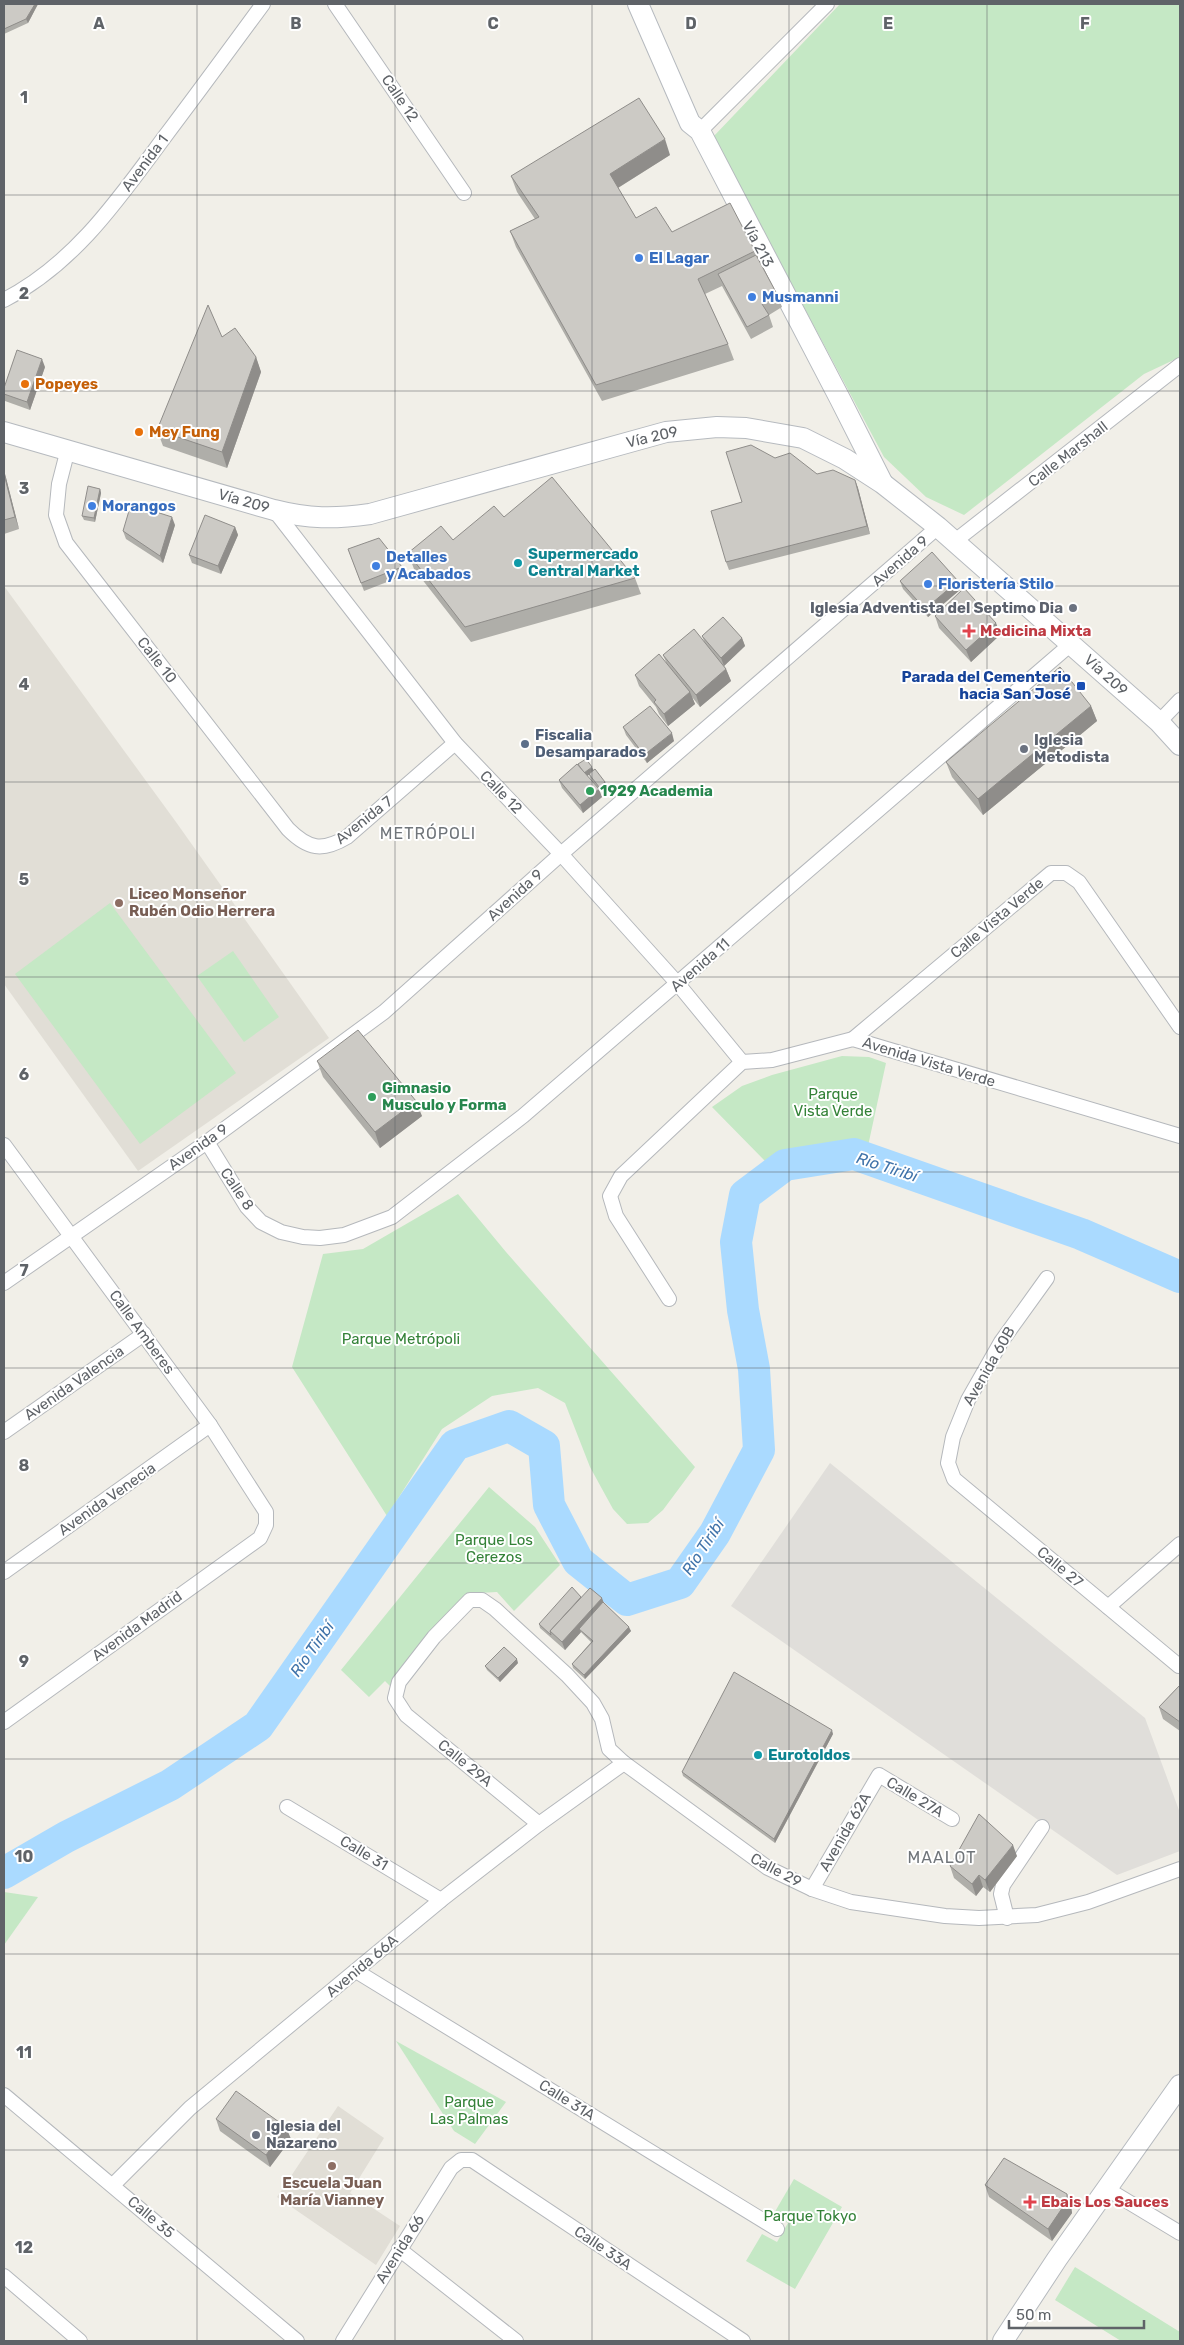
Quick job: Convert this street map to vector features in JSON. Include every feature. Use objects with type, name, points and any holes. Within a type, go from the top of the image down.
[{"type":"main road","name":"Vía 213","points":[[638,4],[690,123],[700,131],[882,483]]},
{"type":"main road","name":"Vía 209","points":[[4,432],[304,518],[336,519],[370,514],[666,432],[717,427],[746,428],[803,438],[845,459],[882,483],[938,527],[1159,722],[1180,746]]},
{"type":"main road","name":"Vía 209","points":[[4,443],[31,439]]},
{"type":"main road","points":[[1003,2341],[1180,2085]]},
{"type":"street","name":"Avenida 1","points":[[4,300],[41,278],[63,260],[105,217],[263,4]]},
{"type":"street","name":"Calle 12","points":[[335,4],[464,193]]},
{"type":"street","points":[[700,131],[827,4]]},
{"type":"street","name":"Calle Marshall","points":[[955,542],[1180,365]]},
{"type":"street","name":"Calle 10","points":[[68,449],[59,484],[56,515],[66,543],[288,829],[301,841],[314,847]]},
{"type":"street","name":"Calle 12","points":[[274,510],[455,743],[561,854],[678,984],[742,1062]]},
{"type":"street","name":"Avenida 9","points":[[4,1283],[70,1235],[207,1142],[384,1012],[561,854],[938,527]]},
{"type":"street","name":"Avenida 11","points":[[303,1237],[320,1238],[344,1235],[392,1217],[523,1116],[1071,644]]},
{"type":"street","points":[[1159,722],[1180,700]]},
{"type":"street","name":"Avenida 7","points":[[314,847],[335,845],[347,838],[455,743]]},
{"type":"street","name":"Calle Vista Verde","points":[[853,1039],[1051,873],[1066,873],[1079,882],[1180,1027]]},
{"type":"street","name":"Avenida Vista Verde","points":[[742,1062],[772,1060],[853,1039],[1180,1136]]},
{"type":"street","points":[[669,1299],[616,1216],[610,1196],[621,1176],[742,1062]]},
{"type":"street","name":"Calle 8","points":[[207,1142],[247,1207],[261,1222],[281,1232],[303,1237]]},
{"type":"street","name":"Calle Amberes","points":[[4,1145],[210,1425],[266,1512],[266,1525]]},
{"type":"street","name":"Avenida 60B","points":[[948,1463],[953,1437],[968,1400],[1001,1342],[1047,1278]]},
{"type":"street","name":"Avenida Valencia","points":[[4,1432],[144,1334]]},
{"type":"street","name":"Avenida Venecia","points":[[4,1572],[210,1425]]},
{"type":"street","name":"Calle 27","points":[[948,1463],[954,1479],[1180,1666]]},
{"type":"street","name":"Avenida Madrid","points":[[4,1722],[260,1538],[266,1525]]},
{"type":"street","points":[[1108,1607],[1180,1544]]},
{"type":"street","name":"Calle 29A","points":[[470,1600],[434,1637],[399,1682],[395,1698],[406,1715],[539,1824]]},
{"type":"street","name":"Calle 29","points":[[470,1600],[482,1600],[495,1609],[567,1675],[593,1703],[602,1719],[609,1749],[624,1763],[745,1853],[768,1868],[812,1889],[851,1902],[946,1916],[1007,1918],[1037,1915],[1088,1902],[1180,1869]]},
{"type":"street","name":"Avenida 66A","points":[[113,2185],[190,2108],[441,1900],[539,1824],[624,1763]]},
{"type":"street","name":"Avenida 62A","points":[[812,1889],[879,1775]]},
{"type":"street","name":"Calle 27A","points":[[879,1775],[952,1819]]},
{"type":"street","name":"Calle 31","points":[[287,1807],[441,1900]]},
{"type":"street","points":[[1007,1918],[1001,1894],[1003,1885],[1042,1826]]},
{"type":"street","name":"Calle 31A","points":[[356,1971],[777,2229]]},
{"type":"street","name":"Calle 35","points":[[4,2095],[297,2341]]},
{"type":"street","name":"Avenida 66","points":[[343,2341],[451,2168],[462,2160]]},
{"type":"street","name":"Calle 33A","points":[[462,2160],[472,2160],[744,2341]]},
{"type":"street","points":[[1107,2189],[1180,2233]]},
{"type":"street","points":[[399,2249],[516,2341]]},
{"type":"street","points":[[4,2276],[80,2341]]},
{"type":"shaded area","name":"Liceo Monseñor Rubén Odio Herrera","points":[[4,586],[176,822],[329,1038],[138,1171],[4,984]]},
{"type":"shaded area","points":[[830,1463],[1145,1718],[1180,1813],[1180,1851],[1117,1875],[731,1606]]},
{"type":"shaded area","name":"Escuela Juan María Vianney","points":[[338,2106],[384,2138],[350,2193],[400,2226],[376,2265],[277,2197]]},
{"type":"green space","points":[[840,4],[1180,4],[1180,357],[1144,374],[964,515],[926,497],[884,457],[713,137]]},
{"type":"green space","points":[[110,903],[236,1073],[140,1144],[15,974]]},
{"type":"green space","points":[[233,951],[279,1017],[244,1042],[197,976]]},
{"type":"green space","name":"Parque Vista Verde","points":[[842,1056],[869,1057],[886,1063],[868,1146],[852,1143],[776,1153],[766,1162],[712,1107],[742,1086],[772,1075]]},
{"type":"green space","name":"Parque Metrópoli","points":[[458,1194],[506,1252],[695,1467],[663,1510],[648,1523],[627,1524],[613,1509],[590,1467],[565,1403],[538,1388],[492,1396],[442,1429],[387,1516],[292,1367],[323,1254],[363,1249]]},
{"type":"green space","name":"Parque Los Cerezos","points":[[489,1487],[535,1527],[560,1565],[514,1611],[497,1592],[478,1593],[399,1682],[390,1686],[385,1681],[369,1697],[341,1670]]},
{"type":"green space","points":[[4,1892],[38,1897],[4,1945]]},
{"type":"green space","name":"Parque Las Palmas","points":[[396,2041],[506,2102],[475,2144],[454,2131]]},
{"type":"green space","name":"Parque Tokyo","points":[[794,2179],[842,2207],[795,2289],[746,2261],[762,2234],[777,2242],[788,2223],[773,2215]]},
{"type":"green space","points":[[1075,2267],[1180,2332],[1180,2341],[1121,2341],[1055,2300]]},
{"type":"building","points":[[4,4],[35,4],[26,19],[4,29]]},
{"type":"building","name":"El Lagar","points":[[639,98],[665,139],[610,174],[636,218],[656,207],[672,232],[730,203],[755,251],[698,279],[728,344],[596,385],[510,231],[539,217],[511,176]]},
{"type":"building","name":"Musmanni","points":[[756,255],[778,296],[762,304],[769,315],[747,327],[718,274]]},
{"type":"building","points":[[208,305],[222,337],[235,328],[256,357],[222,452],[157,430]]},
{"type":"building","name":"Popeyes","points":[[17,350],[42,359],[27,402],[4,394],[4,388]]},
{"type":"building","points":[[751,445],[775,458],[790,453],[817,474],[833,470],[855,480],[867,526],[726,562],[711,511],[742,502],[726,452]]},
{"type":"building","points":[[4,474],[15,517],[4,520]]},
{"type":"building","name":"Supermercado Central Market","points":[[552,477],[635,578],[465,627],[408,553],[441,526],[453,540],[494,506],[504,517]]},
{"type":"building","name":"Morangos","points":[[88,486],[100,489],[94,518],[82,516]]},
{"type":"building","points":[[131,504],[172,517],[160,556],[123,531]]},
{"type":"building","points":[[205,515],[235,527],[218,566],[189,555]]},
{"type":"building","name":"Detalles y Acabados","points":[[379,538],[402,567],[361,583],[348,549]]},
{"type":"building","name":"Floristería Stilo","points":[[932,552],[958,581],[925,609],[900,581]]},
{"type":"building","name":"Medicina Mixta","points":[[964,588],[996,623],[966,650],[935,616]]},
{"type":"building","points":[[723,617],[742,638],[721,658],[702,636]]},
{"type":"building","points":[[694,629],[726,669],[696,695],[663,655]]},
{"type":"building","points":[[659,654],[690,692],[664,714],[654,702],[656,700],[635,675]]},
{"type":"building","name":"Iglesia Metodista","points":[[1060,667],[1091,706],[978,799],[946,762]]},
{"type":"building","points":[[650,706],[672,733],[644,755],[623,727]]},
{"type":"building","points":[[586,759],[592,767],[584,773],[578,764]]},
{"type":"building","points":[[577,764],[599,789],[580,805],[559,780]]},
{"type":"building","points":[[595,769],[605,782],[599,787],[589,774]]},
{"type":"building","name":"Gimnasio Musculo y Forma","points":[[358,1030],[416,1101],[375,1132],[317,1061]]},
{"type":"building","points":[[572,1587],[581,1597],[550,1631],[551,1635],[539,1624]]},
{"type":"building","points":[[590,1588],[602,1598],[562,1642],[550,1631]]},
{"type":"building","points":[[603,1602],[629,1627],[584,1675],[572,1664],[593,1641],[579,1629]]},
{"type":"building","points":[[504,1647],[517,1659],[498,1678],[485,1666]]},
{"type":"building","name":"Eurotoldos","points":[[734,1672],[832,1730],[774,1839],[682,1772]]},
{"type":"building","points":[[1180,1685],[1180,1722],[1159,1707]]},
{"type":"building","points":[[979,1814],[1013,1845],[985,1880],[979,1875],[972,1884],[950,1866]]},
{"type":"building","name":"Iglesia del Nazareno","points":[[236,2091],[286,2127],[266,2155],[216,2119]]},
{"type":"building","name":"Ebais Los Sauces","points":[[1004,2158],[1067,2194],[1067,2201],[1048,2229],[985,2185]]},
{"type":"waterway","name":"Río Tiribí","points":[[4,1873],[66,1837],[170,1785],[258,1726],[455,1445],[509,1426],[544,1446],[549,1505],[578,1561],[627,1600],[680,1583],[715,1533],[759,1450],[754,1369],[743,1310],[736,1242],[745,1195],[785,1165],[854,1154],[1081,1234],[1180,1277]]},
{"type":"place","name":"El Lagar","points":[[639,258]]},
{"type":"place","name":"Musmanni","points":[[752,297]]},
{"type":"place","name":"Popeyes","points":[[25,384]]},
{"type":"place","name":"Mey Fung","points":[[139,432]]},
{"type":"place","name":"Morangos","points":[[92,506]]},
{"type":"place","name":"Supermercado Central Market","points":[[518,563]]},
{"type":"place","name":"Detalles y Acabados","points":[[376,566]]},
{"type":"place","name":"Floristería Stilo","points":[[928,584]]},
{"type":"place","name":"Iglesia Adventista del Septimo Dia","points":[[1073,608]]},
{"type":"place","name":"Medicina Mixta","points":[[969,631]]},
{"type":"place","name":"Parada del Cementerio hacia San José","points":[[1081,686]]},
{"type":"place","name":"Fiscalia Desamparados","points":[[525,744]]},
{"type":"place","name":"Iglesia Metodista","points":[[1024,749]]},
{"type":"place","name":"1929 Academia","points":[[590,791]]},
{"type":"place","name":"Liceo Monseñor Rubén Odio Herrera","points":[[119,903]]},
{"type":"place","name":"Gimnasio Musculo y Forma","points":[[372,1097]]},
{"type":"place","name":"Eurotoldos","points":[[758,1755]]},
{"type":"place","name":"Iglesia del Nazareno","points":[[256,2135]]},
{"type":"place","name":"Escuela Juan María Vianney","points":[[332,2166]]},
{"type":"place","name":"Ebais Los Sauces","points":[[1030,2202]]},
{"type":"district","name":"METRÓPOLI","points":[[428,833]]},
{"type":"district","name":"MAALOT","points":[[942,1857]]}]
